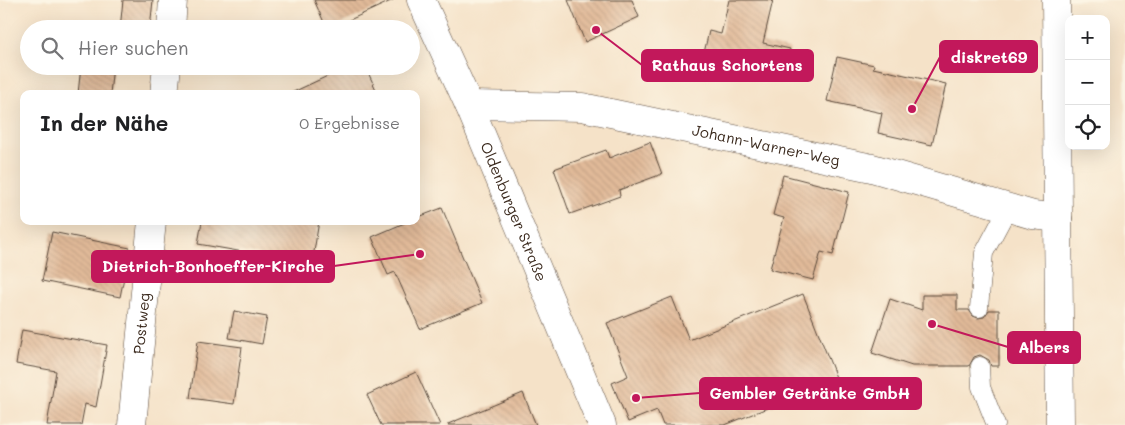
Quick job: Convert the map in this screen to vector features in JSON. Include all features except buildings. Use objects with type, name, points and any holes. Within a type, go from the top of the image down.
[{"type":"street","points":[[171,20],[173,0]]},
{"type":"street","name":"Oldenburger Straße","points":[[421,0],[469,105],[602,425]]},
{"type":"street","points":[[1056,0],[1060,425]]},
{"type":"street","points":[[164,90],[166,75]]},
{"type":"street","name":"Johann-Warner-Weg","points":[[469,105],[582,107],[872,168],[1033,216],[1058,218]]},
{"type":"street","name":"Postweg","points":[[132,425],[152,225]]},
{"type":"lane","points":[[979,308],[984,252],[1008,208]]},
{"type":"lane","points":[[980,366],[981,387],[996,425]]},
{"type":"place","name":"Rathaus Schortens","points":[[596,30]]},
{"type":"place","name":"diskret69","points":[[912,109]]},
{"type":"place","name":"Dietrich-Bonhoeffer-Kirche","points":[[420,254]]},
{"type":"place","name":"Albers","points":[[932,324]]},
{"type":"place","name":"Gembler Getränke GmbH","points":[[636,398]]}]
